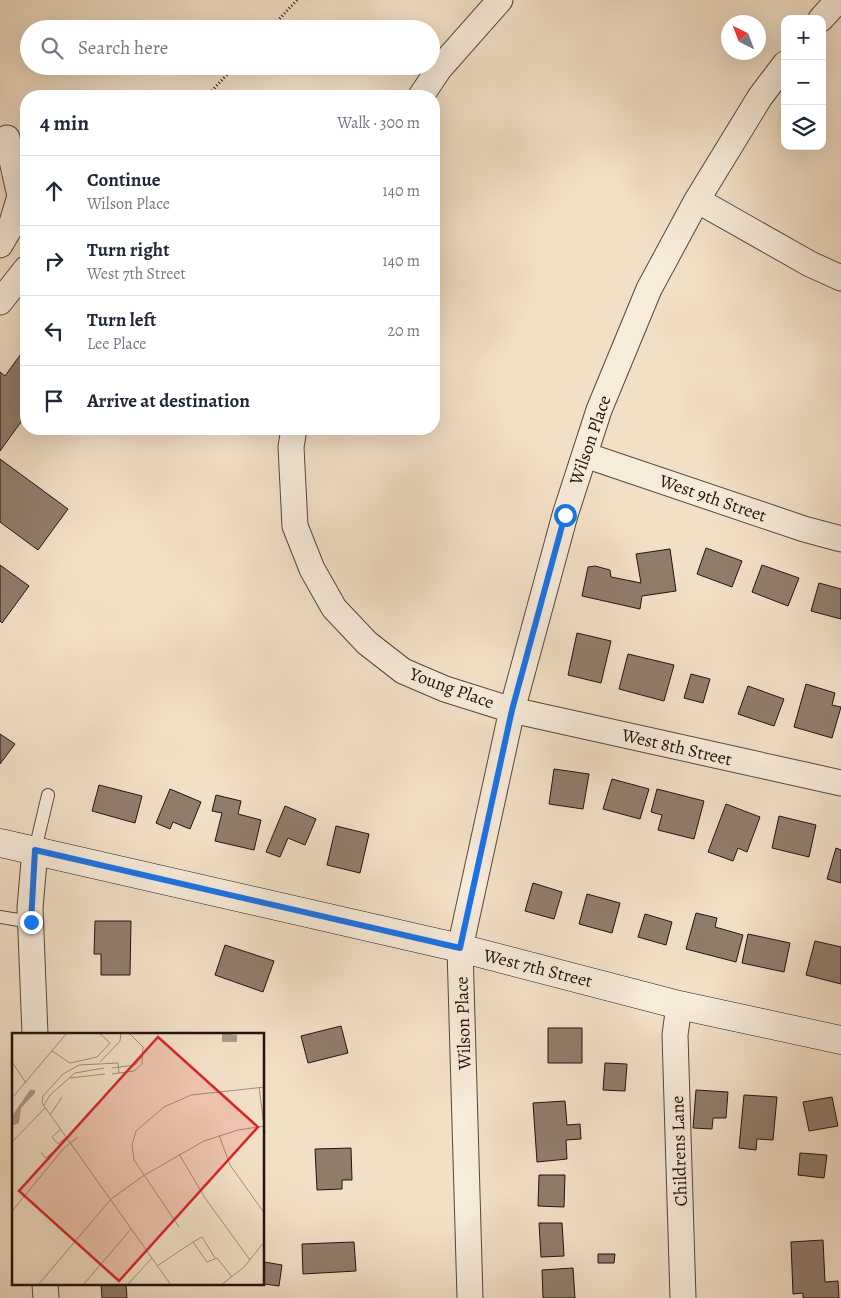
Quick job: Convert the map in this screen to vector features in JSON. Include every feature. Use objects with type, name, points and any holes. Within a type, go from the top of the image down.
[{"type":"street","points":[[440,68],[500,0]]},
{"type":"street","points":[[825,15],[838,0]]},
{"type":"street","name":"Wilson Place","points":[[470,1298],[460,948],[512,710],[565,515],[598,410],[649,289],[697,200],[760,97],[781,69]]},
{"type":"street","points":[[425,90],[435,75]]},
{"type":"street","points":[[4,133],[20,156]]},
{"type":"street","points":[[0,245],[11,226],[20,196],[4,133]]},
{"type":"street","points":[[697,200],[810,264],[841,278]]},
{"type":"street","points":[[0,302],[20,277]]},
{"type":"street","name":"Young Place","points":[[293,435],[291,447],[295,526],[312,569],[334,608],[366,643],[403,671],[445,689],[512,710]]},
{"type":"street","name":"West 9th Street","points":[[585,455],[804,529],[841,539]]},
{"type":"street","name":"West 8th Street","points":[[512,710],[841,783]]},
{"type":"street","name":"West 7th Street","points":[[0,843],[460,948],[679,1005],[841,1040]]},
{"type":"street","points":[[35,850],[31,922],[35,1033]]},
{"type":"street","name":"Childrens Lane","points":[[679,1005],[675,1035],[683,1298]]},
{"type":"lane","points":[[35,850],[48,795]]},
{"type":"lane","points":[[0,917],[31,922]]},
{"type":"path","points":[[278,20],[297,0]]},
{"type":"path","points":[[213,90],[227,75]]},
{"type":"building","points":[[20,355],[20,423],[0,451],[0,372],[5,376]]},
{"type":"building","points":[[0,459],[68,509],[38,550],[0,522]]},
{"type":"building","points":[[706,548],[742,561],[732,587],[697,574]]},
{"type":"building","points":[[670,549],[676,591],[642,596],[640,609],[582,596],[588,567],[595,566],[610,570],[611,577],[641,583],[636,554]]},
{"type":"building","points":[[0,565],[29,586],[2,623],[0,621]]},
{"type":"building","points":[[762,565],[799,578],[788,606],[752,592]]},
{"type":"building","points":[[819,583],[841,589],[841,619],[811,611]]},
{"type":"building","points":[[577,633],[611,641],[601,683],[568,675]]},
{"type":"building","points":[[628,654],[674,665],[664,701],[619,689]]},
{"type":"building","points":[[691,674],[710,679],[703,703],[684,698]]},
{"type":"building","points":[[806,684],[835,693],[832,705],[841,707],[832,738],[794,727]]},
{"type":"building","points":[[748,686],[784,699],[774,726],[738,714]]},
{"type":"building","points":[[0,734],[15,744],[0,764]]},
{"type":"building","points":[[554,769],[589,774],[583,809],[549,804]]},
{"type":"building","points":[[612,779],[649,789],[640,819],[603,809]]},
{"type":"building","points":[[99,785],[142,796],[135,823],[92,811]]},
{"type":"building","points":[[170,789],[201,802],[190,829],[173,822],[170,829],[156,823]]},
{"type":"building","points":[[657,789],[704,801],[694,839],[658,830],[662,815],[651,812]]},
{"type":"building","points":[[216,795],[241,801],[238,814],[261,820],[254,850],[215,841],[222,813],[212,811]]},
{"type":"building","points":[[726,804],[760,817],[747,852],[738,848],[733,861],[708,852]]},
{"type":"building","points":[[285,806],[316,819],[305,845],[288,838],[280,857],[266,852]]},
{"type":"building","points":[[779,816],[816,825],[809,857],[772,848]]},
{"type":"building","points":[[336,826],[369,834],[360,873],[327,865]]},
{"type":"building","points":[[836,848],[841,850],[841,883],[827,879]]},
{"type":"building","points":[[533,883],[562,892],[554,919],[525,911]]},
{"type":"building","points":[[587,894],[620,903],[612,933],[579,924]]},
{"type":"building","points":[[696,913],[717,918],[715,927],[743,935],[736,962],[686,949]]},
{"type":"building","points":[[645,914],[672,922],[666,945],[638,937]]},
{"type":"building","points":[[95,921],[131,921],[130,975],[101,975],[101,954],[94,954]]},
{"type":"building","points":[[748,934],[790,943],[784,972],[742,963]]},
{"type":"building","points":[[815,941],[841,947],[841,984],[806,975]]},
{"type":"building","points":[[225,945],[274,961],[263,992],[215,975]]},
{"type":"building","points":[[341,1026],[348,1053],[308,1063],[301,1036]]},
{"type":"building","points":[[548,1028],[582,1028],[582,1063],[548,1063]]},
{"type":"building","points":[[605,1063],[627,1064],[625,1091],[603,1090]]},
{"type":"building","points":[[696,1090],[728,1092],[726,1118],[713,1118],[712,1129],[693,1128]]},
{"type":"building","points":[[744,1095],[777,1097],[773,1140],[757,1139],[756,1150],[739,1148]]},
{"type":"building","points":[[832,1097],[838,1126],[809,1131],[803,1102]]},
{"type":"building","points":[[565,1101],[567,1125],[580,1124],[581,1139],[566,1140],[567,1159],[537,1162],[533,1103]]},
{"type":"building","points":[[351,1148],[352,1180],[342,1180],[342,1189],[317,1190],[315,1149]]},
{"type":"building","points":[[800,1153],[827,1155],[824,1178],[798,1175]]},
{"type":"building","points":[[539,1175],[565,1175],[564,1207],[538,1206]]},
{"type":"building","points":[[539,1223],[562,1223],[564,1256],[541,1257]]},
{"type":"building","points":[[823,1240],[825,1282],[838,1281],[839,1298],[803,1298],[803,1293],[793,1294],[791,1242]]},
{"type":"building","points":[[354,1242],[356,1271],[303,1274],[302,1244]]},
{"type":"building","points":[[598,1254],[615,1254],[614,1263],[598,1263]]},
{"type":"building","points":[[265,1262],[282,1265],[279,1286],[265,1284]]},
{"type":"building","points":[[573,1268],[575,1298],[543,1298],[542,1270]]},
{"type":"building","points":[[101,1286],[126,1286],[127,1298],[102,1298]]},
{"type":"route","points":[[31,922],[30,908],[35,850],[460,948],[512,710],[565,515]]}]
